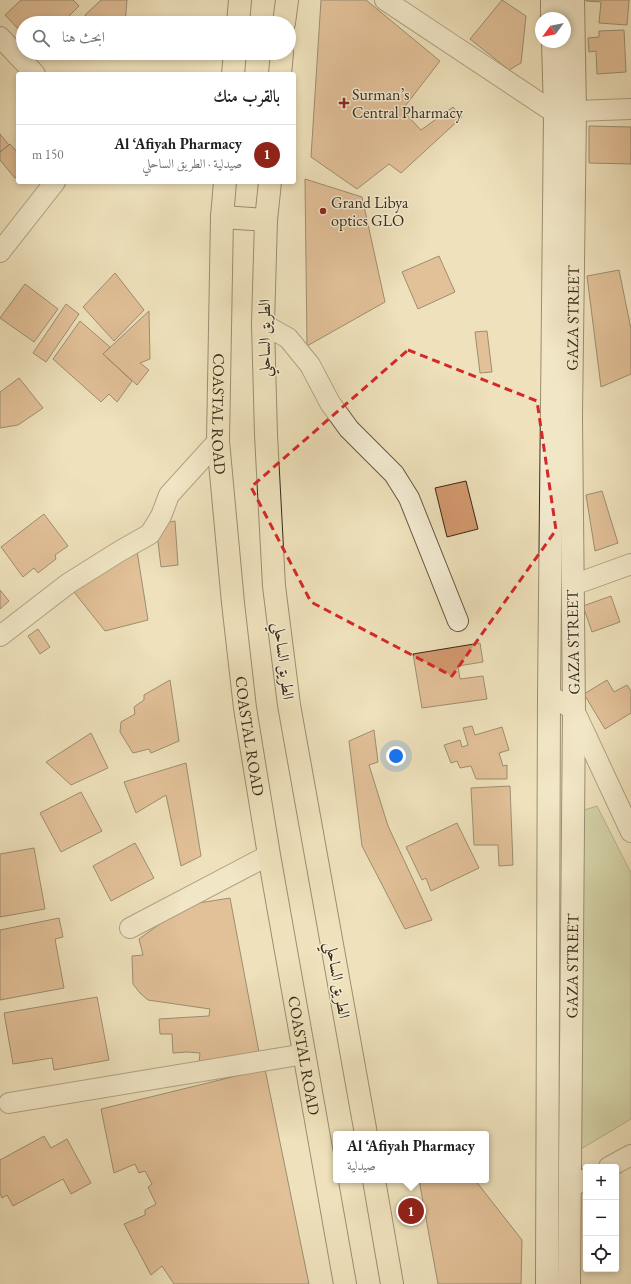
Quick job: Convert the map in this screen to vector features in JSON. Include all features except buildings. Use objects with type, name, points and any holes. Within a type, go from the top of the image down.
[{"type":"highway","points":[[239,16],[240,0]]},
{"type":"highway","points":[[285,16],[286,0]]},
{"type":"highway","points":[[233,72],[234,60]]},
{"type":"highway","points":[[280,72],[281,60]]},
{"type":"highway","name":"COASTAL ROAD","points":[[224,184],[218,441],[232,595],[245,708],[269,855],[345,1284]]},
{"type":"highway","name":"الطريق الساحلي","points":[[270,184],[266,220],[263,324],[266,435],[274,586],[288,690],[365,1131]]},
{"type":"highway","points":[[222,217],[266,220]]},
{"type":"highway","points":[[375,1183],[392,1284]]},
{"type":"street","points":[[385,0],[565,112],[631,109]]},
{"type":"street","points":[[552,0],[552,12]]},
{"type":"street","name":"GAZA STREET","points":[[547,1284],[549,695],[565,112],[573,0]]},
{"type":"street","points":[[0,37],[16,54]]},
{"type":"street","name":"GAZA STREET","points":[[554,48],[565,112],[571,416],[578,1184],[569,1284]]},
{"type":"street","points":[[22,60],[33,72]]},
{"type":"street","points":[[0,252],[53,184]]},
{"type":"street","points":[[263,324],[288,338],[310,365],[330,403],[349,429],[394,474],[409,498],[458,621]]},
{"type":"street","points":[[0,636],[69,583],[150,534],[161,516],[169,495],[218,441]]},
{"type":"street","points":[[573,586],[631,564]]},
{"type":"street","points":[[549,695],[574,710],[631,832]]},
{"type":"street","points":[[130,928],[269,855]]},
{"type":"street","points":[[9,1103],[305,1054]]},
{"type":"street","points":[[614,1164],[631,1155]]},
{"type":"highlighted area","points":[[408,350],[537,401],[556,530],[452,676],[311,602],[251,487]]},
{"type":"green space","points":[[597,806],[631,873],[631,1119],[576,1152],[578,812]]},
{"type":"place","name":"Surman’s Central Pharmacy","points":[[344,103]]},
{"type":"place","name":"Grand Libya optics GLO","points":[[323,211]]},
{"type":"place","name":"Al ‘Afiyah Pharmacy","points":[[411,1211]]}]
